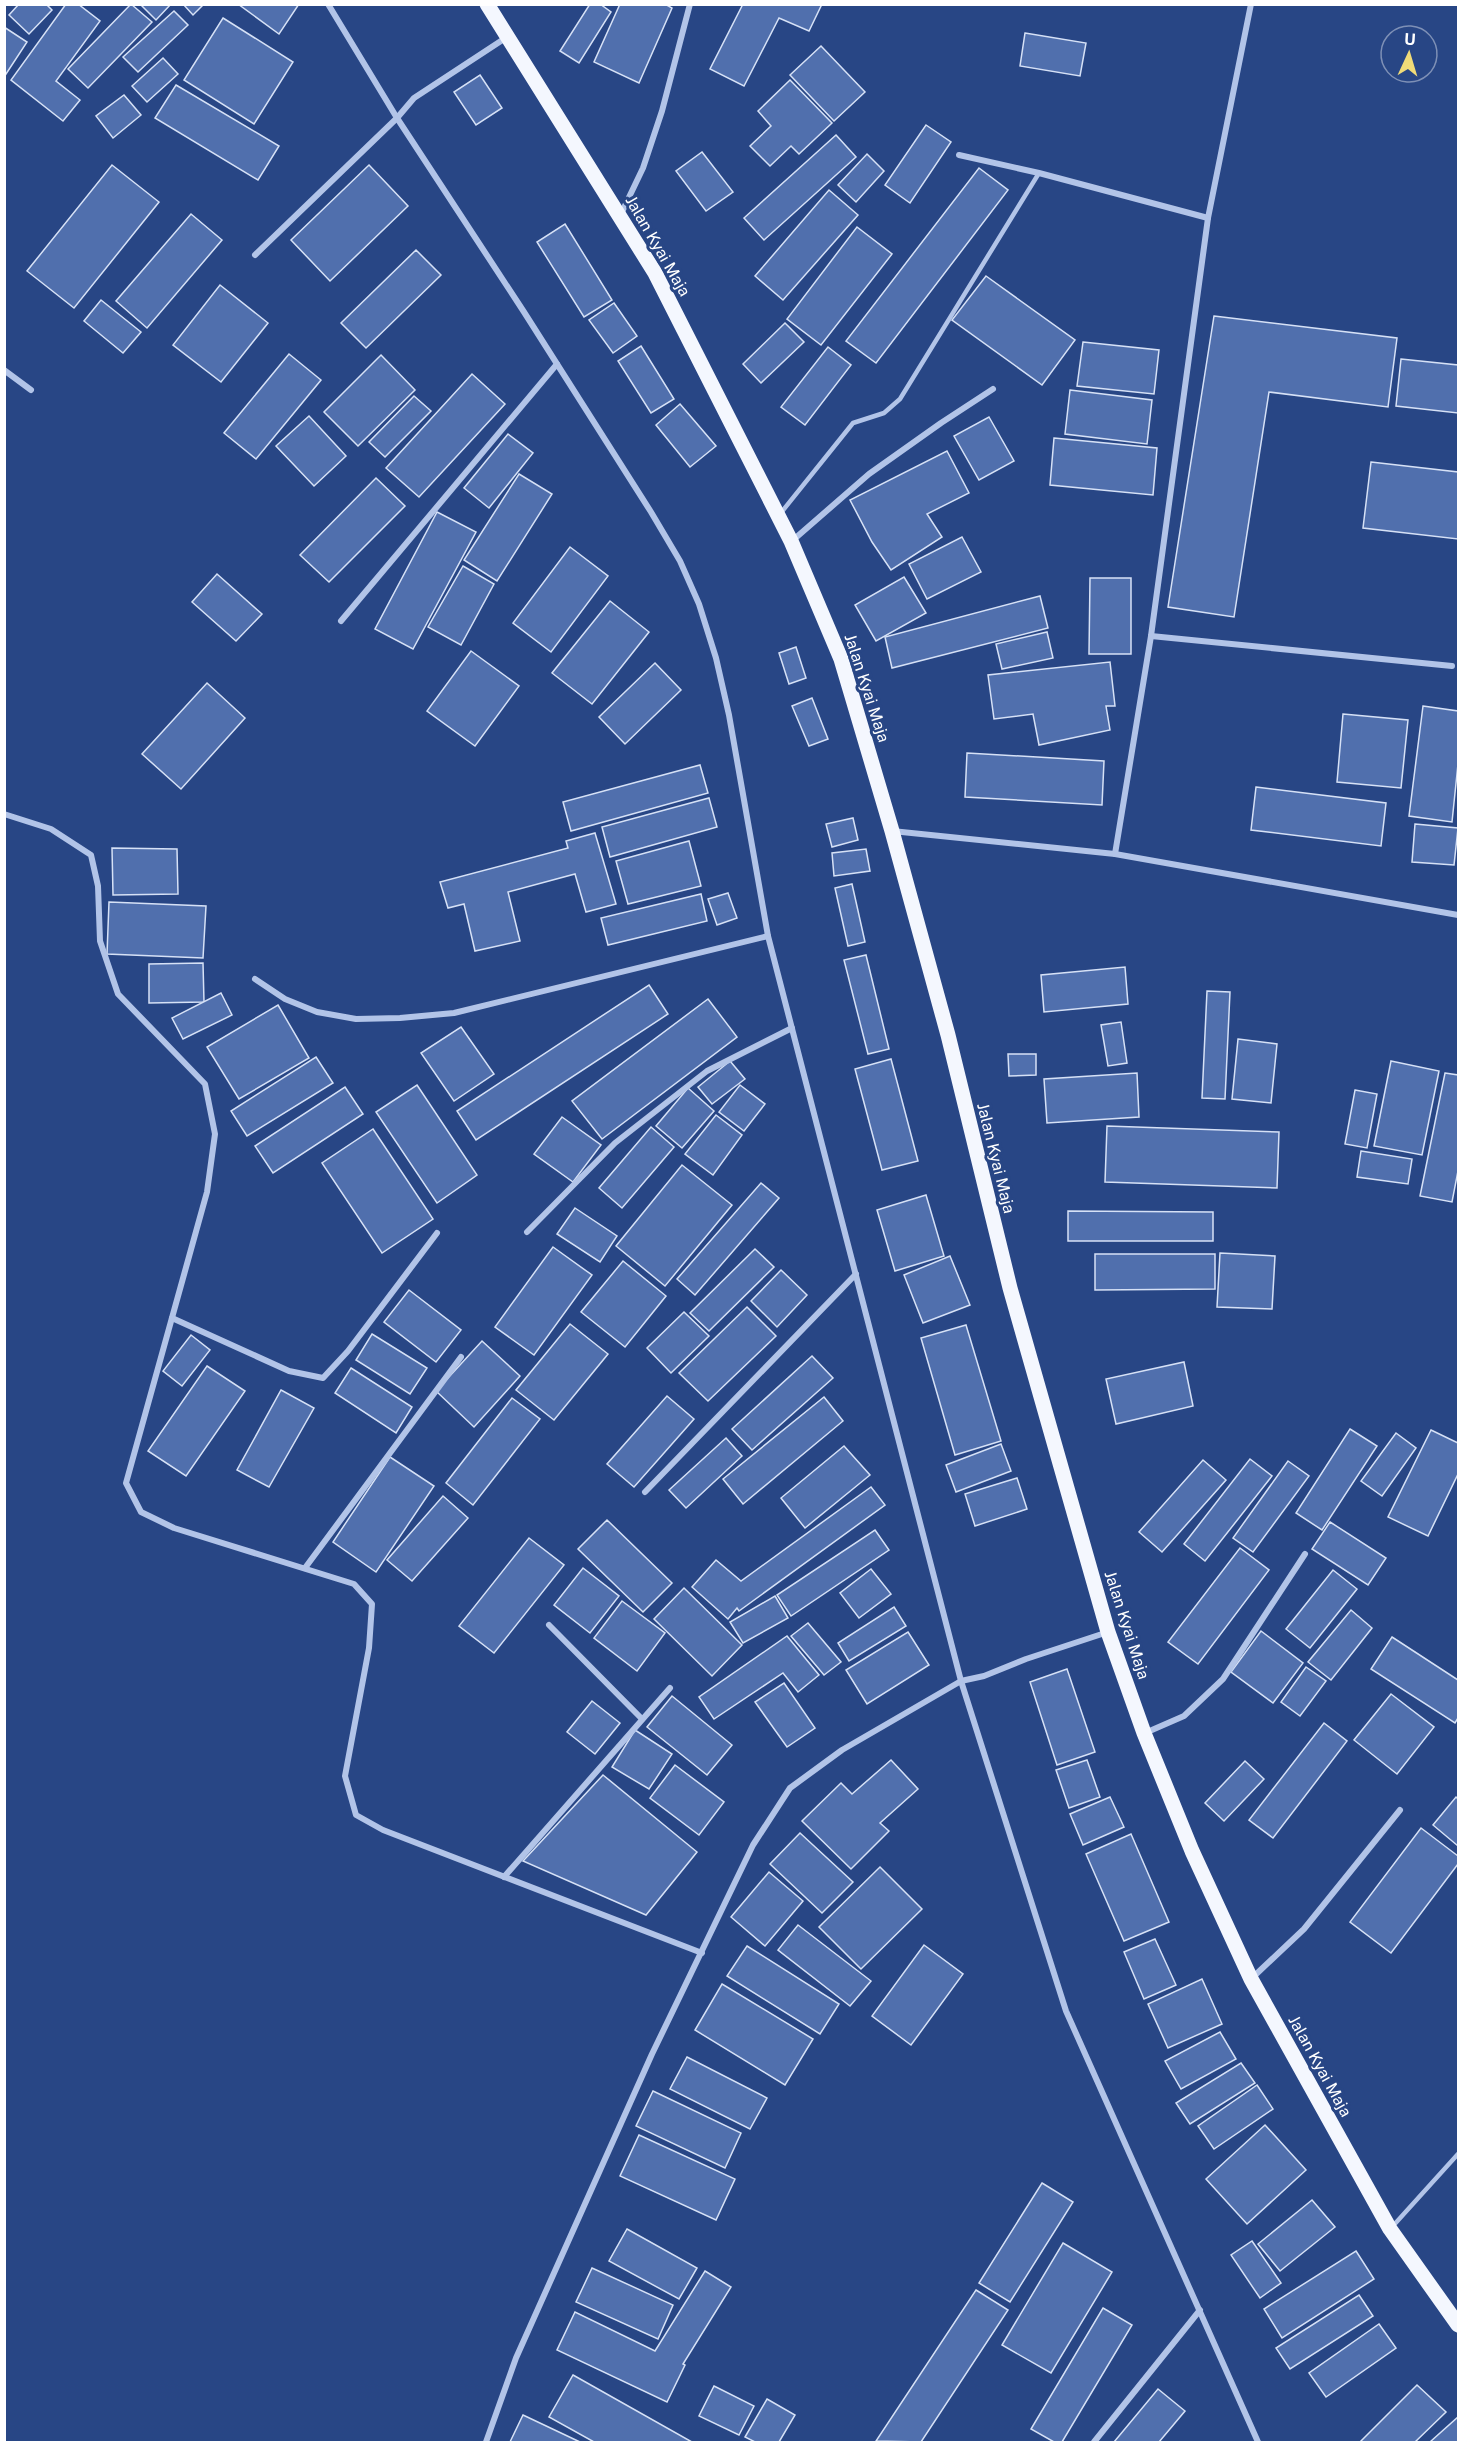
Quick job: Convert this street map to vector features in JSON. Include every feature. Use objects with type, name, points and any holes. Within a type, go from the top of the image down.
[{"type":"main road","name":"Jalan Kyai Maja","points":[[487,4],[655,273],[791,541],[841,659],[892,831],[948,1035],[1010,1288],[1108,1632],[1144,1733],[1192,1851],[1251,1979],[1390,2229],[1458,2325]]},
{"type":"street","points":[[328,4],[397,118],[558,364],[674,551],[699,604],[716,658],[729,715],[768,936],[961,1681],[1066,2011],[1258,2442]]},
{"type":"street","points":[[620,217],[643,168],[658,123],[690,4]]},
{"type":"street","points":[[1115,854],[1151,636],[1208,218],[1251,4]]},
{"type":"street","points":[[255,255],[397,118],[414,98],[507,37]]},
{"type":"street","points":[[959,155],[1039,173],[1208,218]]},
{"type":"street","points":[[341,621],[558,364]]},
{"type":"street","points":[[4,370],[32,390]]},
{"type":"street","points":[[791,541],[869,474],[993,389]]},
{"type":"street","points":[[1151,636],[1452,666]]},
{"type":"street","points":[[4,814],[51,829],[91,855],[98,886],[100,941],[118,994],[205,1084],[215,1134],[209,1181],[126,1483],[141,1512],[174,1527],[354,1584],[372,1604],[369,1648],[345,1776],[356,1815],[383,1830],[702,1953]]},
{"type":"street","points":[[892,831],[1115,854],[1458,915]]},
{"type":"street","points":[[255,979],[285,999],[317,1012],[356,1019],[400,1018],[454,1013],[768,936]]},
{"type":"street","points":[[527,1232],[615,1143],[707,1071],[792,1028]]},
{"type":"street","points":[[172,1318],[289,1371],[323,1378],[348,1351],[437,1233]]},
{"type":"street","points":[[645,1492],[856,1274]]},
{"type":"street","points":[[304,1568],[461,1357]]},
{"type":"street","points":[[1144,1733],[1184,1716],[1223,1679],[1305,1554]]},
{"type":"street","points":[[549,1625],[642,1719]]},
{"type":"street","points":[[486,2442],[516,2358],[648,2065],[753,1845],[790,1788],[842,1750],[961,1681],[984,1676],[1026,1659],[1108,1632]]},
{"type":"street","points":[[504,1876],[670,1688]]},
{"type":"street","points":[[1251,1979],[1304,1929],[1400,1809]]},
{"type":"street","points":[[1094,2442],[1200,2310]]},
{"type":"lane","points":[[778,516],[853,423],[885,413],[900,399],[1039,173]]},
{"type":"lane","points":[[1390,2229],[1458,2154]]},
{"type":"building","points":[[19,4],[46,4],[52,10],[29,34],[9,15]]},
{"type":"building","points":[[66,4],[78,4],[100,21],[56,81],[80,100],[63,121],[11,80]]},
{"type":"building","points":[[131,4],[152,22],[88,88],[68,69]]},
{"type":"building","points":[[140,4],[171,4],[156,20]]},
{"type":"building","points":[[183,4],[204,4],[193,15]]},
{"type":"building","points":[[238,4],[299,4],[279,34]]},
{"type":"building","points":[[590,4],[600,4],[611,12],[579,63],[560,51]]},
{"type":"building","points":[[620,4],[665,4],[672,8],[639,83],[594,62]]},
{"type":"building","points":[[743,4],[822,4],[809,31],[779,18],[744,86],[710,69]]},
{"type":"building","points":[[174,11],[188,25],[138,72],[123,57]]},
{"type":"building","points":[[223,18],[293,62],[254,124],[184,80]]},
{"type":"building","points":[[4,27],[27,42],[6,74],[4,72]]},
{"type":"building","points":[[1025,33],[1086,43],[1080,76],[1020,66]]},
{"type":"building","points":[[821,46],[865,92],[834,121],[790,75]]},
{"type":"building","points":[[163,58],[178,74],[147,102],[132,86]]},
{"type":"building","points":[[480,75],[502,108],[476,125],[454,92]]},
{"type":"building","points":[[790,80],[832,123],[799,154],[791,146],[770,166],[750,146],[771,126],[758,111]]},
{"type":"building","points":[[176,85],[279,146],[258,180],[155,118]]},
{"type":"building","points":[[124,95],[141,115],[113,138],[96,116]]},
{"type":"building","points":[[926,125],[951,142],[910,203],[885,185]]},
{"type":"building","points":[[836,135],[856,157],[764,240],[744,218]]},
{"type":"building","points":[[702,152],[733,192],[706,211],[676,171]]},
{"type":"building","points":[[867,154],[884,171],[856,202],[838,185]]},
{"type":"building","points":[[112,165],[159,202],[74,308],[27,271]]},
{"type":"building","points":[[369,165],[408,206],[330,281],[291,240]]},
{"type":"building","points":[[979,168],[1008,190],[876,363],[846,341]]},
{"type":"building","points":[[829,190],[858,215],[783,300],[755,276]]},
{"type":"building","points":[[191,214],[222,240],[147,328],[116,301]]},
{"type":"building","points":[[565,224],[612,300],[584,317],[537,242]]},
{"type":"building","points":[[857,227],[892,254],[821,345],[787,319]]},
{"type":"building","points":[[416,250],[441,275],[366,348],[341,323]]},
{"type":"building","points":[[986,276],[1075,340],[1042,385],[952,320]]},
{"type":"building","points":[[220,285],[268,323],[221,382],[173,345]]},
{"type":"building","points":[[101,300],[141,332],[123,353],[84,321]]},
{"type":"building","points":[[614,303],[637,336],[613,353],[589,320]]},
{"type":"building","points":[[1214,316],[1397,338],[1388,407],[1269,392],[1234,617],[1168,607]]},
{"type":"building","points":[[785,323],[804,342],[761,383],[743,364]]},
{"type":"building","points":[[1083,342],[1159,350],[1154,394],[1077,386]]},
{"type":"building","points":[[641,346],[674,399],[651,413],[618,361]]},
{"type":"building","points":[[828,347],[851,365],[805,425],[781,407]]},
{"type":"building","points":[[289,354],[321,380],[256,459],[224,433]]},
{"type":"building","points":[[381,355],[415,390],[358,446],[324,412]]},
{"type":"building","points":[[1401,359],[1458,365],[1458,413],[1396,406]]},
{"type":"building","points":[[472,374],[505,404],[419,497],[386,468]]},
{"type":"building","points":[[1070,390],[1152,400],[1147,444],[1065,434]]},
{"type":"building","points":[[414,396],[431,411],[385,457],[369,442]]},
{"type":"building","points":[[680,404],[716,446],[690,467],[656,425]]},
{"type":"building","points":[[309,416],[346,456],[314,486],[276,446]]},
{"type":"building","points":[[989,417],[1014,461],[979,480],[954,436]]},
{"type":"building","points":[[508,434],[533,453],[489,508],[464,488]]},
{"type":"building","points":[[1054,438],[1157,448],[1153,495],[1050,485]]},
{"type":"building","points":[[947,451],[969,493],[927,514],[942,537],[891,570],[872,542],[850,500]]},
{"type":"building","points":[[1371,462],[1458,472],[1458,539],[1363,528]]},
{"type":"building","points":[[519,474],[552,494],[497,581],[464,560]]},
{"type":"building","points":[[376,478],[405,506],[329,582],[300,555]]},
{"type":"building","points":[[437,512],[476,532],[413,649],[375,629]]},
{"type":"building","points":[[962,537],[981,572],[927,599],[909,564]]},
{"type":"building","points":[[570,547],[608,576],[551,652],[513,623]]},
{"type":"building","points":[[463,566],[494,584],[461,645],[428,627]]},
{"type":"building","points":[[217,574],[262,614],[236,641],[192,602]]},
{"type":"building","points":[[904,577],[926,613],[876,641],[855,605]]},
{"type":"building","points":[[1090,578],[1131,578],[1131,654],[1089,654]]},
{"type":"building","points":[[1040,596],[1048,628],[892,668],[885,637]]},
{"type":"building","points":[[610,601],[649,632],[592,704],[552,673]]},
{"type":"building","points":[[1047,632],[1053,658],[1002,669],[996,644]]},
{"type":"building","points":[[796,647],[806,678],[789,684],[779,653]]},
{"type":"building","points":[[471,651],[519,686],[475,746],[427,711]]},
{"type":"building","points":[[1110,662],[1115,706],[1106,706],[1110,730],[1039,745],[1033,714],[994,719],[988,675]]},
{"type":"building","points":[[655,663],[681,690],[625,744],[599,717]]},
{"type":"building","points":[[207,683],[245,718],[181,789],[142,754]]},
{"type":"building","points":[[812,698],[828,739],[809,746],[792,706]]},
{"type":"building","points":[[1423,706],[1458,711],[1458,764],[1452,822],[1409,816]]},
{"type":"building","points":[[1343,714],[1408,720],[1401,788],[1337,782]]},
{"type":"building","points":[[967,753],[1104,761],[1102,805],[965,797]]},
{"type":"building","points":[[700,765],[708,793],[571,831],[563,802]]},
{"type":"building","points":[[1256,787],[1386,803],[1381,846],[1251,830]]},
{"type":"building","points":[[709,798],[717,827],[610,857],[602,827]]},
{"type":"building","points":[[853,818],[858,840],[832,847],[826,824]]},
{"type":"building","points":[[1415,824],[1458,828],[1454,865],[1412,862]]},
{"type":"building","points":[[595,833],[616,904],[586,912],[575,874],[508,892],[520,941],[475,951],[464,904],[448,908],[440,882],[568,848],[566,841]]},
{"type":"building","points":[[689,841],[701,886],[628,904],[616,861]]},
{"type":"building","points":[[112,848],[177,849],[178,894],[113,895]]},
{"type":"building","points":[[866,849],[870,871],[834,876],[832,853]]},
{"type":"building","points":[[852,884],[865,942],[848,946],[835,888]]},
{"type":"building","points":[[728,893],[737,918],[717,925],[708,899]]},
{"type":"building","points":[[701,894],[707,921],[608,945],[601,918]]},
{"type":"building","points":[[109,902],[206,906],[203,958],[107,954]]},
{"type":"building","points":[[866,955],[889,1049],[868,1054],[844,960]]},
{"type":"building","points":[[203,963],[204,1002],[149,1003],[149,964]]},
{"type":"building","points":[[1125,967],[1128,1004],[1044,1012],[1041,975]]},
{"type":"building","points":[[649,985],[668,1014],[476,1140],[457,1111]]},
{"type":"building","points":[[1207,991],[1230,992],[1225,1099],[1202,1098]]},
{"type":"building","points":[[221,993],[232,1015],[183,1039],[172,1018]]},
{"type":"building","points":[[708,999],[737,1037],[602,1139],[572,1101]]},
{"type":"building","points":[[278,1005],[309,1058],[239,1099],[207,1047]]},
{"type":"building","points":[[1121,1022],[1127,1063],[1108,1066],[1101,1025]]},
{"type":"building","points":[[461,1027],[494,1074],[454,1101],[421,1053]]},
{"type":"building","points":[[1238,1039],[1277,1044],[1271,1103],[1232,1099]]},
{"type":"building","points":[[1008,1054],[1036,1054],[1036,1075],[1009,1076]]},
{"type":"building","points":[[316,1057],[333,1083],[247,1136],[231,1111]]},
{"type":"building","points":[[891,1059],[918,1161],[882,1170],[855,1069]]},
{"type":"building","points":[[730,1061],[745,1079],[712,1104],[698,1087]]},
{"type":"building","points":[[1391,1061],[1439,1071],[1422,1155],[1374,1146]]},
{"type":"building","points":[[1137,1073],[1139,1117],[1047,1123],[1044,1079]]},
{"type":"building","points":[[1445,1073],[1458,1075],[1458,1171],[1452,1202],[1420,1196]]},
{"type":"building","points":[[417,1085],[477,1175],[437,1203],[376,1112]]},
{"type":"building","points":[[740,1085],[765,1104],[744,1131],[719,1112]]},
{"type":"building","points":[[345,1087],[363,1114],[273,1173],[255,1146]]},
{"type":"building","points":[[688,1088],[714,1111],[682,1148],[656,1126]]},
{"type":"building","points":[[1355,1090],[1377,1094],[1367,1148],[1345,1144]]},
{"type":"building","points":[[716,1115],[742,1135],[713,1175],[685,1154]]},
{"type":"building","points":[[562,1117],[601,1145],[573,1182],[534,1154]]},
{"type":"building","points":[[1107,1126],[1279,1132],[1277,1188],[1105,1182]]},
{"type":"building","points":[[651,1127],[674,1147],[622,1208],[599,1188]]},
{"type":"building","points":[[373,1129],[433,1219],[382,1253],[322,1163]]},
{"type":"building","points":[[1361,1151],[1412,1159],[1408,1184],[1357,1177]]},
{"type":"building","points":[[682,1165],[732,1205],[665,1286],[616,1246]]},
{"type":"building","points":[[761,1183],[779,1198],[695,1295],[677,1279]]},
{"type":"building","points":[[926,1195],[944,1256],[895,1271],[877,1210]]},
{"type":"building","points":[[575,1208],[617,1236],[600,1262],[557,1234]]},
{"type":"building","points":[[1068,1211],[1213,1212],[1213,1241],[1068,1241]]},
{"type":"building","points":[[553,1247],[592,1275],[534,1355],[495,1327]]},
{"type":"building","points":[[755,1249],[774,1267],[709,1331],[690,1313]]},
{"type":"building","points":[[1220,1253],[1275,1256],[1272,1309],[1217,1307]]},
{"type":"building","points":[[1095,1254],[1215,1254],[1215,1289],[1095,1290]]},
{"type":"building","points":[[950,1256],[970,1305],[923,1323],[904,1275]]},
{"type":"building","points":[[623,1261],[666,1296],[625,1347],[581,1312]]},
{"type":"building","points":[[781,1270],[807,1295],[777,1327],[751,1301]]},
{"type":"building","points":[[409,1290],[461,1330],[436,1362],[384,1322]]},
{"type":"building","points":[[747,1307],[776,1336],[708,1401],[679,1373]]},
{"type":"building","points":[[684,1312],[709,1336],[671,1373],[647,1348]]},
{"type":"building","points":[[570,1324],[608,1354],[554,1420],[516,1390]]},
{"type":"building","points":[[966,1325],[1001,1441],[955,1455],[921,1338]]},
{"type":"building","points":[[372,1334],[427,1368],[410,1394],[356,1360]]},
{"type":"building","points":[[191,1335],[210,1350],[182,1386],[163,1371]]},
{"type":"building","points":[[482,1341],[520,1376],[474,1427],[436,1391]]},
{"type":"building","points":[[812,1356],[833,1378],[752,1450],[732,1429]]},
{"type":"building","points":[[1184,1362],[1193,1406],[1116,1424],[1106,1379]]},
{"type":"building","points":[[207,1366],[245,1391],[186,1476],[148,1451]]},
{"type":"building","points":[[351,1368],[412,1407],[396,1433],[335,1393]]},
{"type":"building","points":[[281,1390],[314,1408],[269,1487],[237,1470]]},
{"type":"building","points":[[667,1396],[694,1419],[634,1487],[607,1464]]},
{"type":"building","points":[[824,1397],[843,1421],[743,1504],[723,1479]]},
{"type":"building","points":[[512,1398],[540,1419],[473,1505],[446,1483]]},
{"type":"building","points":[[1350,1429],[1377,1446],[1322,1530],[1296,1513]]},
{"type":"building","points":[[1431,1430],[1458,1443],[1458,1474],[1428,1536],[1388,1517]]},
{"type":"building","points":[[1396,1433],[1416,1448],[1382,1496],[1361,1481]]},
{"type":"building","points":[[726,1438],[742,1456],[686,1508],[669,1490]]},
{"type":"building","points":[[1001,1444],[1011,1471],[956,1492],[946,1465]]},
{"type":"building","points":[[844,1446],[870,1475],[805,1528],[781,1498]]},
{"type":"building","points":[[390,1457],[434,1486],[376,1572],[333,1542]]},
{"type":"building","points":[[1250,1459],[1272,1476],[1205,1561],[1184,1544]]},
{"type":"building","points":[[1203,1460],[1226,1480],[1162,1552],[1139,1532]]},
{"type":"building","points":[[1288,1461],[1309,1476],[1253,1552],[1233,1538]]},
{"type":"building","points":[[1017,1478],[1027,1509],[975,1526],[965,1494]]},
{"type":"building","points":[[871,1487],[885,1505],[739,1611],[737,1608],[728,1619],[692,1587],[716,1560],[741,1581]]},
{"type":"building","points":[[443,1496],[468,1518],[412,1581],[387,1560]]},
{"type":"building","points":[[607,1520],[672,1583],[643,1612],[578,1549]]},
{"type":"building","points":[[1330,1522],[1386,1558],[1368,1585],[1312,1549]]},
{"type":"building","points":[[875,1530],[889,1550],[791,1616],[777,1595]]},
{"type":"building","points":[[529,1538],[564,1565],[494,1653],[459,1626]]},
{"type":"building","points":[[1240,1548],[1269,1570],[1198,1664],[1168,1642]]},
{"type":"building","points":[[583,1568],[619,1596],[590,1633],[554,1605]]},
{"type":"building","points":[[871,1569],[891,1594],[859,1618],[840,1593]]},
{"type":"building","points":[[1333,1570],[1357,1589],[1310,1648],[1286,1629]]},
{"type":"building","points":[[684,1588],[742,1645],[712,1676],[654,1619]]},
{"type":"building","points":[[775,1596],[788,1618],[743,1643],[730,1622]]},
{"type":"building","points":[[622,1601],[665,1633],[637,1671],[594,1638]]},
{"type":"building","points":[[894,1607],[906,1626],[849,1661],[838,1643]]},
{"type":"building","points":[[1351,1610],[1372,1628],[1331,1680],[1308,1662]]},
{"type":"building","points":[[808,1623],[841,1662],[824,1675],[791,1636]]},
{"type":"building","points":[[1261,1631],[1303,1663],[1273,1703],[1231,1672]]},
{"type":"building","points":[[908,1632],[929,1665],[867,1704],[846,1670]]},
{"type":"building","points":[[787,1636],[819,1675],[798,1692],[783,1673],[714,1719],[699,1697]]},
{"type":"building","points":[[1392,1637],[1458,1680],[1458,1718],[1455,1723],[1371,1669]]},
{"type":"building","points":[[1306,1667],[1326,1681],[1300,1716],[1281,1702]]},
{"type":"building","points":[[1067,1669],[1095,1752],[1057,1765],[1030,1682]]},
{"type":"building","points":[[784,1683],[815,1728],[787,1747],[755,1702]]},
{"type":"building","points":[[1391,1694],[1434,1727],[1397,1774],[1354,1740]]},
{"type":"building","points":[[672,1696],[732,1745],[707,1775],[647,1727]]},
{"type":"building","points":[[592,1701],[620,1723],[595,1754],[567,1732]]},
{"type":"building","points":[[1324,1723],[1347,1741],[1273,1838],[1249,1820]]},
{"type":"building","points":[[635,1730],[672,1754],[649,1789],[612,1767]]},
{"type":"building","points":[[891,1760],[918,1789],[880,1823],[889,1831],[851,1869],[802,1821],[841,1783],[852,1794]]},
{"type":"building","points":[[1087,1760],[1100,1797],[1069,1808],[1056,1770]]},
{"type":"building","points":[[1245,1761],[1264,1779],[1224,1821],[1205,1803]]},
{"type":"building","points":[[675,1765],[724,1802],[699,1835],[650,1798]]},
{"type":"building","points":[[603,1775],[697,1852],[646,1915],[523,1861]]},
{"type":"building","points":[[1110,1797],[1124,1827],[1083,1845],[1070,1814]]},
{"type":"building","points":[[1456,1797],[1458,1799],[1458,1846],[1433,1825]]},
{"type":"building","points":[[1421,1828],[1458,1856],[1458,1864],[1391,1953],[1350,1922]]},
{"type":"building","points":[[800,1833],[853,1882],[822,1913],[770,1864]]},
{"type":"building","points":[[1131,1834],[1169,1922],[1124,1941],[1086,1854]]},
{"type":"building","points":[[880,1867],[922,1909],[861,1969],[819,1927]]},
{"type":"building","points":[[769,1872],[803,1901],[765,1946],[731,1917]]},
{"type":"building","points":[[798,1925],[871,1981],[850,2006],[778,1950]]},
{"type":"building","points":[[1155,1939],[1176,1985],[1144,1999],[1124,1952]]},
{"type":"building","points":[[924,1945],[963,1974],[911,2045],[872,2016]]},
{"type":"building","points":[[747,1946],[839,2004],[820,2034],[727,1976]]},
{"type":"building","points":[[1202,1979],[1222,2024],[1168,2048],[1148,2004]]},
{"type":"building","points":[[722,1984],[813,2039],[785,2085],[695,2030]]},
{"type":"building","points":[[1220,2032],[1236,2059],[1181,2089],[1165,2061]]},
{"type":"building","points":[[687,2057],[767,2098],[750,2129],[670,2089]]},
{"type":"building","points":[[1241,2063],[1255,2083],[1190,2124],[1176,2103]]},
{"type":"building","points":[[1257,2085],[1273,2109],[1214,2149],[1198,2126]]},
{"type":"building","points":[[653,2091],[741,2133],[725,2168],[636,2126]]},
{"type":"building","points":[[1265,2125],[1306,2170],[1247,2224],[1206,2179]]},
{"type":"building","points":[[639,2135],[735,2179],[716,2220],[620,2176]]},
{"type":"building","points":[[1042,2183],[1073,2202],[1010,2302],[979,2283]]},
{"type":"building","points":[[1312,2200],[1335,2227],[1280,2271],[1258,2244]]},
{"type":"building","points":[[627,2229],[697,2268],[679,2299],[609,2261]]},
{"type":"building","points":[[1252,2241],[1281,2283],[1260,2298],[1231,2255]]},
{"type":"building","points":[[1063,2243],[1112,2272],[1051,2373],[1002,2345]]},
{"type":"building","points":[[1356,2251],[1374,2279],[1282,2338],[1264,2309]]},
{"type":"building","points":[[592,2268],[673,2305],[658,2339],[576,2302]]},
{"type":"building","points":[[705,2271],[731,2287],[683,2364],[685,2365],[667,2402],[557,2350],[575,2312],[655,2351]]},
{"type":"building","points":[[976,2290],[1008,2310],[921,2442],[876,2441]]},
{"type":"building","points":[[1359,2295],[1373,2316],[1290,2369],[1276,2348]]},
{"type":"building","points":[[1103,2308],[1132,2325],[1062,2442],[1054,2442],[1031,2429]]},
{"type":"building","points":[[1379,2324],[1396,2348],[1326,2397],[1309,2373]]},
{"type":"building","points":[[573,2375],[692,2442],[594,2442],[549,2417]]},
{"type":"building","points":[[1417,2385],[1446,2412],[1415,2442],[1360,2442]]},
{"type":"building","points":[[714,2386],[754,2406],[739,2435],[699,2416]]},
{"type":"building","points":[[1158,2389],[1185,2411],[1159,2442],[1114,2442]]},
{"type":"building","points":[[767,2399],[795,2415],[779,2442],[755,2442],[745,2437]]},
{"type":"building","points":[[523,2415],[580,2442],[510,2442]]},
{"type":"building","points":[[1458,2417],[1458,2442],[1430,2442]]}]
